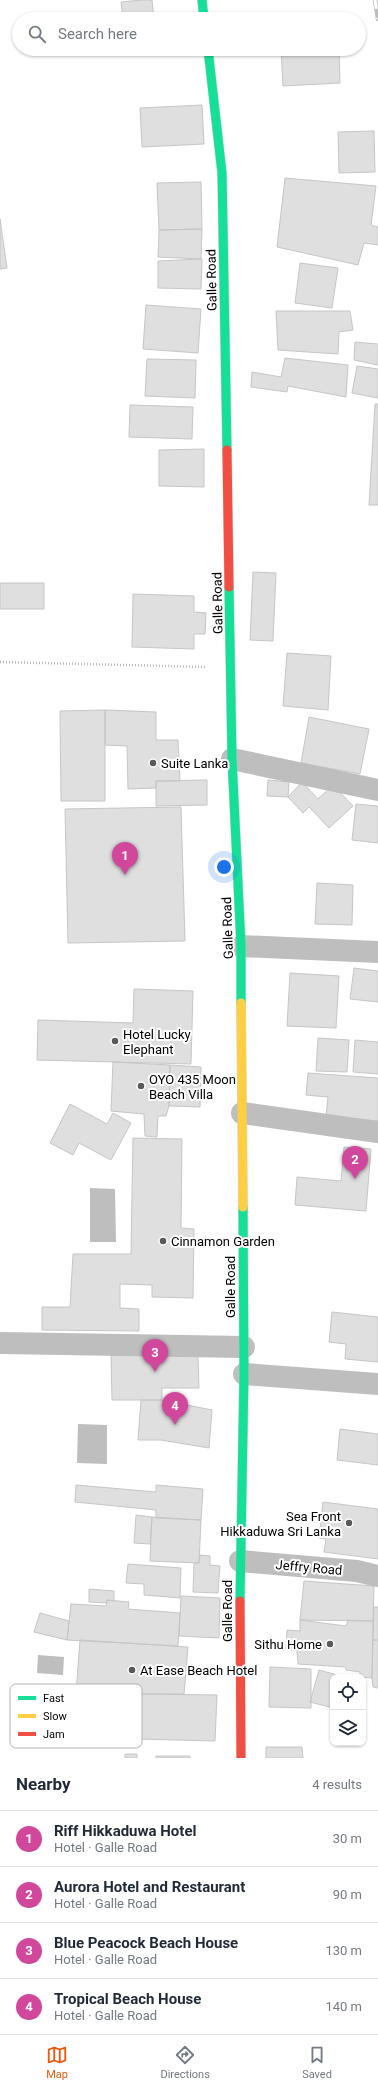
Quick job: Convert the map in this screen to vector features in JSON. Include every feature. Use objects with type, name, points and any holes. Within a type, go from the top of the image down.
[{"type":"highway","points":[[202,0],[203,12]]},
{"type":"highway","name":"Galle Road","points":[[209,56],[222,173],[232,759],[242,946],[244,1374],[240,1561],[241,1758]]},
{"type":"street","points":[[232,759],[378,790]]},
{"type":"street","points":[[242,946],[378,952]]},
{"type":"street","points":[[242,1113],[378,1132]]},
{"type":"street","points":[[0,1343],[244,1346]]},
{"type":"street","points":[[244,1374],[378,1384]]},
{"type":"street","name":"Jeffry Road","points":[[240,1561],[357,1571],[378,1576]]},
{"type":"path","points":[[0,662],[231,668]]},
{"type":"shaded area","points":[[90,1188],[115,1189],[116,1242],[90,1242]]},
{"type":"shaded area","points":[[78,1424],[107,1425],[107,1464],[77,1463]]},
{"type":"shaded area","points":[[38,1655],[64,1657],[63,1675],[37,1673]]},
{"type":"building","points":[[152,0],[153,12],[122,12],[121,2]]},
{"type":"building","points":[[281,56],[339,56],[340,83],[283,86]]},
{"type":"building","points":[[202,105],[204,144],[142,147],[140,108]]},
{"type":"building","points":[[374,131],[375,172],[339,173],[338,132]]},
{"type":"building","points":[[285,178],[376,186],[371,225],[378,227],[378,245],[364,243],[358,265],[277,247]]},
{"type":"building","points":[[201,182],[202,229],[159,230],[157,183]]},
{"type":"building","points":[[0,219],[7,268],[0,269]]},
{"type":"building","points":[[202,229],[201,259],[158,257],[159,230]]},
{"type":"building","points":[[202,259],[201,289],[158,288],[158,261]]},
{"type":"building","points":[[300,263],[338,268],[332,308],[295,303]]},
{"type":"building","points":[[146,305],[201,309],[198,353],[143,349]]},
{"type":"building","points":[[276,311],[350,311],[353,330],[339,332],[338,354],[278,350]]},
{"type":"building","points":[[355,342],[378,344],[378,365],[354,360]]},
{"type":"building","points":[[285,358],[348,365],[346,397],[288,386],[287,392],[251,387],[252,372],[281,377]]},
{"type":"building","points":[[147,359],[196,360],[195,398],[145,396]]},
{"type":"building","points":[[357,366],[378,369],[378,398],[352,393]]},
{"type":"building","points":[[375,404],[378,404],[378,505],[369,505]]},
{"type":"building","points":[[130,405],[193,407],[192,439],[129,437]]},
{"type":"building","points":[[204,449],[204,487],[159,486],[159,450]]},
{"type":"building","points":[[253,572],[276,573],[273,641],[250,640]]},
{"type":"building","points":[[0,583],[44,583],[44,609],[0,609]]},
{"type":"building","points":[[133,594],[194,596],[194,612],[206,613],[205,634],[194,634],[194,649],[132,647]]},
{"type":"building","points":[[287,653],[331,656],[328,710],[283,706]]},
{"type":"building","points":[[105,710],[105,801],[61,801],[60,711]]},
{"type":"building","name":"Suite Lanka","points":[[105,710],[156,712],[156,740],[178,740],[180,781],[156,781],[156,788],[128,789],[127,746],[105,745]]},
{"type":"building","points":[[309,717],[369,729],[360,774],[301,763]]},
{"type":"building","points":[[207,780],[207,805],[156,806],[156,781]]},
{"type":"building","points":[[268,780],[289,782],[288,797],[267,796]]},
{"type":"building","points":[[302,782],[318,799],[333,785],[353,806],[329,828],[309,807],[303,813],[288,797]]},
{"type":"building","points":[[356,804],[378,806],[378,843],[352,840]]},
{"type":"building","points":[[181,807],[185,941],[68,943],[65,809]]},
{"type":"building","points":[[317,883],[353,885],[352,925],[315,924]]},
{"type":"building","points":[[354,968],[378,971],[378,1002],[350,999]]},
{"type":"building","points":[[290,973],[339,976],[336,1028],[287,1026]]},
{"type":"building","name":"Hotel Lucky Elephant","points":[[134,989],[193,991],[191,1064],[37,1060],[38,1020],[133,1023]]},
{"type":"building","points":[[318,1038],[349,1040],[347,1072],[316,1071]]},
{"type":"building","points":[[355,1040],[378,1042],[378,1074],[353,1072]]},
{"type":"building","name":"OYO 435 Moon Beach Villa","points":[[113,1062],[170,1065],[169,1106],[166,1116],[158,1116],[157,1137],[145,1136],[144,1114],[111,1111]]},
{"type":"building","points":[[170,1065],[201,1067],[200,1107],[169,1106]]},
{"type":"building","points":[[308,1073],[378,1078],[378,1121],[326,1117],[328,1097],[306,1095]]},
{"type":"building","points":[[70,1104],[107,1124],[113,1113],[131,1123],[111,1160],[79,1143],[73,1155],[50,1143]]},
{"type":"building","name":"Cinnamon Garden","points":[[133,1138],[182,1139],[181,1228],[194,1229],[193,1298],[152,1297],[152,1285],[120,1284],[120,1308],[139,1309],[139,1331],[42,1330],[42,1307],[70,1307],[73,1254],[131,1254]]},
{"type":"building","points":[[344,1147],[371,1149],[366,1211],[295,1205],[297,1177],[341,1181]]},
{"type":"building","points":[[332,1312],[378,1317],[378,1362],[345,1359],[346,1344],[329,1342]]},
{"type":"building","points":[[111,1355],[198,1355],[199,1388],[162,1388],[162,1400],[112,1400]]},
{"type":"building","points":[[141,1400],[162,1400],[212,1410],[209,1448],[161,1440],[138,1440]]},
{"type":"building","points":[[340,1429],[378,1434],[378,1465],[337,1460]]},
{"type":"building","points":[[76,1485],[156,1492],[156,1485],[203,1489],[201,1520],[156,1518],[156,1510],[75,1502]]},
{"type":"building","name":"Sea Front Hikkaduwa Sri Lanka","points":[[323,1502],[378,1509],[378,1559],[324,1552],[326,1539],[319,1538]]},
{"type":"building","points":[[136,1515],[152,1517],[150,1544],[134,1543]]},
{"type":"building","points":[[152,1517],[201,1520],[199,1563],[150,1561]]},
{"type":"building","points":[[200,1555],[210,1556],[210,1565],[220,1566],[218,1593],[193,1592],[194,1563],[199,1563]]},
{"type":"building","points":[[128,1564],[181,1568],[180,1598],[144,1595],[144,1584],[126,1583]]},
{"type":"building","points":[[304,1581],[374,1586],[373,1621],[300,1620]]},
{"type":"building","points":[[89,1589],[114,1591],[114,1601],[107,1600],[107,1603],[89,1602]]},
{"type":"building","points":[[181,1596],[220,1598],[219,1638],[179,1636]]},
{"type":"building","points":[[107,1600],[129,1602],[128,1609],[180,1613],[178,1646],[67,1640],[71,1604],[106,1606]]},
{"type":"building","points":[[374,1607],[378,1607],[378,1640],[373,1640]]},
{"type":"building","points":[[40,1613],[69,1621],[67,1640],[34,1632]]},
{"type":"building","name":"Sithu Home","points":[[300,1620],[346,1626],[348,1620],[373,1621],[372,1678],[366,1678],[366,1674],[360,1674],[360,1672],[346,1670],[345,1667],[298,1664],[297,1651],[286,1649],[287,1630],[300,1631]]},
{"type":"building","name":"At Ease Beach Hotel","points":[[80,1640],[188,1647],[184,1694],[142,1694],[142,1684],[77,1684]]},
{"type":"building","points":[[373,1640],[378,1640],[378,1688],[373,1687],[372,1678]]},
{"type":"building","points":[[270,1667],[311,1669],[311,1708],[269,1707]]},
{"type":"building","points":[[319,1670],[334,1674],[330,1674],[330,1707],[310,1702]]},
{"type":"building","points":[[142,1694],[217,1695],[215,1741],[142,1739]]},
{"type":"building","points":[[266,1747],[302,1747],[303,1758],[266,1758]]},
{"type":"building","points":[[125,1754],[137,1754],[137,1758],[125,1758]]},
{"type":"building","points":[[156,1756],[190,1756],[190,1758],[156,1758]]},
{"type":"railway","points":[[375,0],[378,19]]},
{"type":"traffic: fast","points":[[202,0],[203,12]]},
{"type":"traffic: fast","points":[[209,56],[222,173],[227,450]]},
{"type":"traffic: fast","points":[[229,587],[232,759],[241,946],[241,1003]]},
{"type":"traffic: fast","points":[[240,1601],[244,1374],[243,1207]]},
{"type":"traffic: slow","points":[[241,1003],[243,1207]]},
{"type":"traffic: jam","points":[[227,450],[229,587]]},
{"type":"traffic: jam","points":[[240,1601],[241,1758]]},
{"type":"place","name":"Suite Lanka","points":[[153,763]]},
{"type":"place","name":"Riff Hikkaduwa Hotel","points":[[125,875]]},
{"type":"place","name":"Hotel Lucky Elephant","points":[[115,1041]]},
{"type":"place","name":"OYO 435 Moon Beach Villa","points":[[141,1086]]},
{"type":"place","name":"Aurora Hotel and Restaurant","points":[[355,1179]]},
{"type":"place","name":"Cinnamon Garden","points":[[163,1241]]},
{"type":"place","name":"Blue Peacock Beach House","points":[[155,1372]]},
{"type":"place","name":"Tropical Beach House","points":[[175,1425]]},
{"type":"place","name":"Sea Front Hikkaduwa Sri Lanka","points":[[349,1523]]},
{"type":"place","name":"Sithu Home","points":[[330,1644]]},
{"type":"place","name":"At Ease Beach Hotel","points":[[132,1670]]}]
